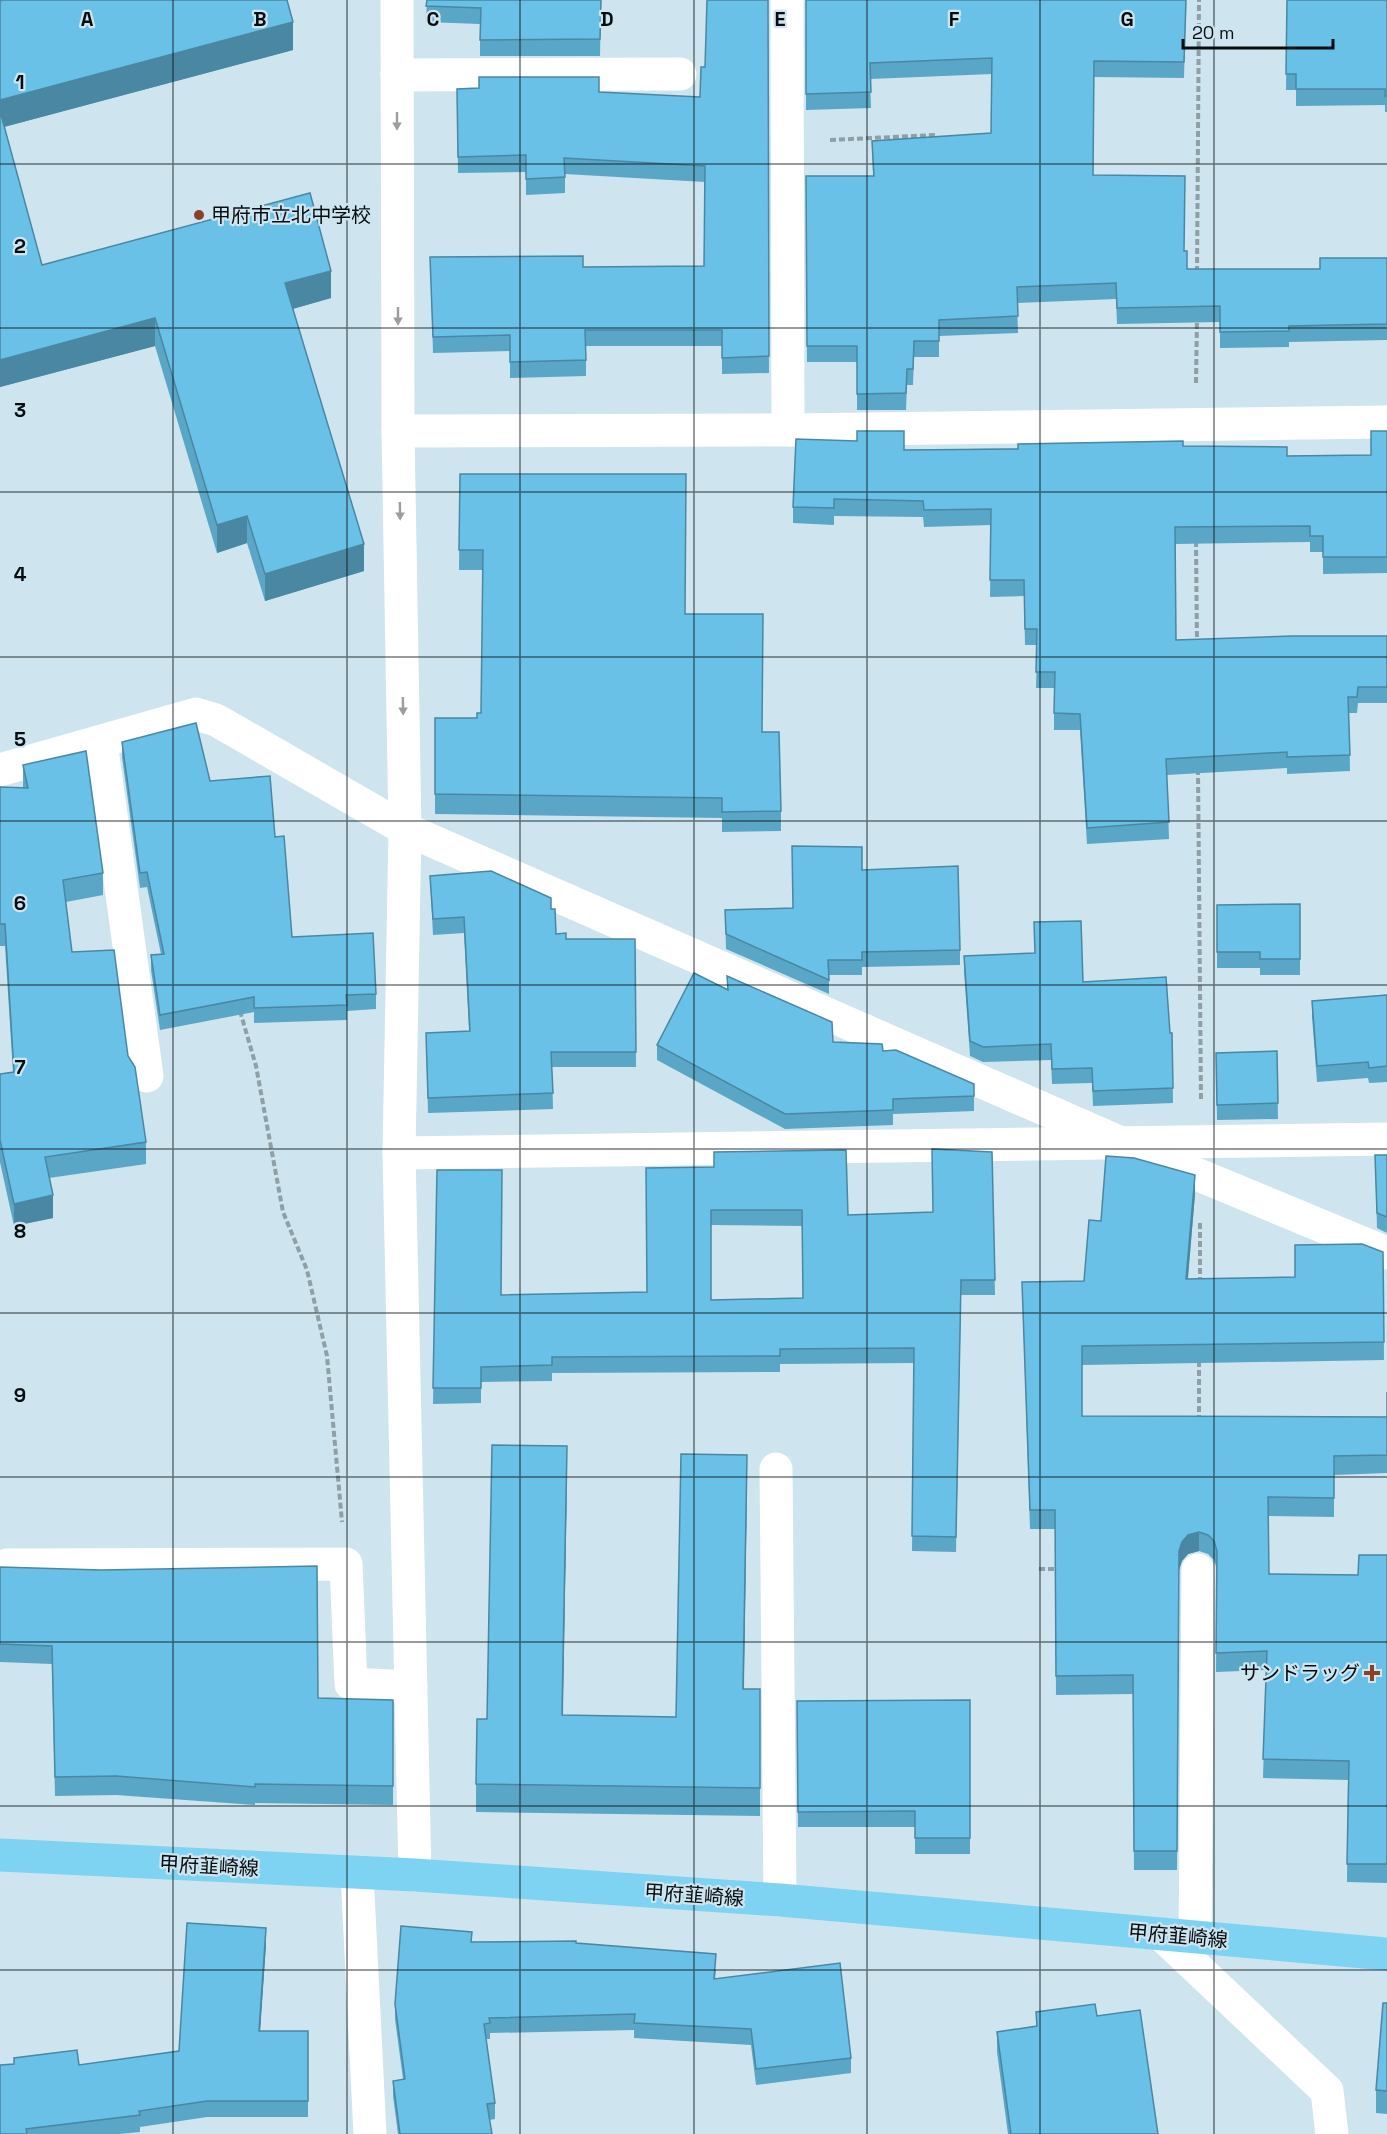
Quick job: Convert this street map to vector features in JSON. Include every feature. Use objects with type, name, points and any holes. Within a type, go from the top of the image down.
[{"type":"main road","name":"甲府韮崎線","points":[[0,1855],[415,1875],[780,1900],[1387,1954]]},
{"type":"street","points":[[397,0],[398,430],[405,830],[399,1153],[415,1875]]},
{"type":"street","points":[[787,0],[788,430]]},
{"type":"street","points":[[397,75],[680,74]]},
{"type":"street","points":[[398,430],[788,430],[1387,422]]},
{"type":"street","points":[[0,770],[196,714],[216,720],[405,830],[1119,1142],[1387,1253]]},
{"type":"street","points":[[101,742],[147,1076]]},
{"type":"street","points":[[399,1153],[1387,1139]]},
{"type":"street","points":[[776,1469],[780,1900]]},
{"type":"street","points":[[7,1565],[346,1564],[351,1684],[411,1687]]},
{"type":"street","points":[[1195,1937],[1198,1570]]},
{"type":"street","points":[[357,1873],[370,2134]]},
{"type":"street","points":[[1162,1935],[1327,2091],[1332,2134]]},
{"type":"path","points":[[1197,282],[1199,0]]},
{"type":"path","points":[[787,142],[935,135]]},
{"type":"path","points":[[1196,423],[1197,318]]},
{"type":"path","points":[[1196,531],[1197,651]]},
{"type":"path","points":[[1198,758],[1201,1141]]},
{"type":"path","points":[[239,1009],[256,1066],[283,1212],[307,1270],[327,1356],[346,1564]]},
{"type":"path","points":[[1200,1294],[1201,1175]]},
{"type":"path","points":[[1199,1426],[1200,1354]]},
{"type":"path","points":[[1039,1569],[1062,1569]]},
{"type":"building","points":[[287,0],[293,22],[0,100],[0,1]]},
{"type":"building","points":[[427,0],[601,0],[600,39],[480,40],[481,8],[426,6]]},
{"type":"building","points":[[707,0],[768,0],[769,356],[722,358],[722,330],[585,330],[586,360],[510,362],[510,335],[433,337],[430,257],[583,256],[583,267],[704,266],[705,166],[564,158],[565,177],[526,179],[526,155],[458,157],[457,89],[479,88],[479,77],[599,77],[599,92],[700,97],[701,67],[705,67]]},
{"type":"building","points":[[806,0],[1186,0],[1184,62],[1094,61],[1093,175],[1185,176],[1184,251],[1187,251],[1187,269],[1320,269],[1320,258],[1387,258],[1387,324],[1289,326],[1289,331],[1220,332],[1220,306],[1117,308],[1116,283],[1017,287],[1018,316],[939,320],[939,341],[914,341],[913,369],[907,369],[906,393],[857,394],[857,346],[807,346],[806,176],[874,176],[872,141],[991,133],[992,58],[870,63],[871,92],[806,94]]},
{"type":"building","points":[[1287,0],[1387,0],[1387,96],[1385,96],[1385,89],[1296,89],[1296,74],[1286,74]]},
{"type":"building","points":[[0,111],[42,265],[310,193],[331,271],[285,283],[364,544],[265,574],[247,516],[217,525],[155,318],[0,360]]},
{"type":"building","points":[[857,431],[904,431],[904,450],[1018,449],[1018,444],[1183,441],[1183,446],[1287,447],[1287,456],[1371,455],[1371,431],[1387,431],[1387,557],[1323,557],[1323,536],[1310,536],[1310,526],[1175,527],[1176,640],[1292,636],[1387,636],[1387,687],[1358,687],[1357,697],[1348,697],[1350,755],[1287,757],[1287,752],[1166,759],[1169,822],[1087,828],[1080,714],[1054,713],[1055,672],[1036,672],[1037,629],[1025,629],[1024,580],[990,580],[991,509],[924,510],[923,501],[834,499],[834,508],[793,507],[796,439],[857,441]]},
{"type":"building","points":[[460,474],[686,474],[685,614],[763,614],[762,732],[779,732],[781,811],[722,812],[722,798],[435,794],[435,718],[477,718],[477,713],[481,713],[483,550],[459,550]]},
{"type":"building","points":[[196,723],[210,781],[270,776],[275,837],[284,836],[292,937],[373,933],[376,994],[346,995],[347,1005],[254,1008],[254,997],[160,1015],[151,955],[164,954],[147,872],[140,873],[122,742]]},
{"type":"building","points":[[86,751],[103,873],[63,880],[72,952],[114,950],[128,1056],[135,1067],[146,1142],[45,1157],[53,1195],[14,1204],[0,1140],[0,1074],[14,1072],[5,924],[0,924],[0,787],[28,788],[23,765]]},
{"type":"building","points":[[792,846],[862,847],[862,870],[958,866],[960,950],[862,952],[862,960],[828,960],[829,980],[726,934],[725,910],[793,908]]},
{"type":"building","points":[[491,871],[551,898],[551,909],[555,909],[556,934],[566,933],[566,939],[635,939],[636,1052],[551,1052],[553,1093],[428,1098],[426,1033],[470,1031],[464,917],[433,919],[430,876]]},
{"type":"building","points":[[1300,904],[1300,959],[1260,959],[1260,952],[1217,952],[1217,905]]},
{"type":"building","points":[[1081,921],[1083,982],[1166,977],[1170,1033],[1172,1033],[1173,1088],[1093,1091],[1092,1068],[1052,1069],[1051,1044],[983,1047],[970,1041],[964,956],[1035,953],[1034,922]]},
{"type":"building","points":[[694,973],[728,990],[727,976],[832,1022],[833,1042],[882,1044],[883,1051],[896,1050],[974,1084],[974,1096],[893,1099],[893,1110],[785,1114],[657,1045]]},
{"type":"building","points":[[1387,995],[1387,1066],[1369,1068],[1368,1062],[1317,1066],[1312,1001]]},
{"type":"building","points":[[1277,1051],[1278,1103],[1217,1105],[1216,1053]]},
{"type":"building","points":[[932,1149],[992,1152],[995,1280],[961,1280],[956,1537],[912,1536],[914,1348],[780,1349],[780,1356],[552,1357],[552,1365],[481,1367],[481,1388],[433,1388],[437,1170],[502,1170],[501,1295],[647,1292],[646,1168],[714,1167],[714,1152],[846,1150],[848,1215],[933,1212]],"holes":[[[711,1210],[802,1210],[803,1298],[711,1300]]]},
{"type":"building","points":[[1375,1155],[1387,1155],[1387,1217],[1377,1213]]},
{"type":"building","points":[[1106,1156],[1134,1158],[1195,1175],[1186,1279],[1295,1277],[1295,1245],[1362,1244],[1383,1252],[1384,1342],[1082,1346],[1082,1416],[1387,1417],[1387,1455],[1334,1456],[1334,1498],[1268,1497],[1269,1574],[1358,1575],[1359,1555],[1387,1555],[1387,1864],[1347,1864],[1349,1761],[1263,1759],[1267,1651],[1216,1653],[1217,1551],[1214,1541],[1208,1535],[1199,1532],[1188,1535],[1179,1551],[1177,1851],[1134,1851],[1133,1675],[1056,1676],[1055,1510],[1030,1510],[1022,1282],[1084,1281],[1089,1220],[1101,1221]]},
{"type":"building","points":[[492,1445],[567,1446],[562,1715],[676,1717],[681,1454],[747,1455],[743,1689],[760,1689],[760,1788],[476,1784],[477,1719],[487,1719]]},
{"type":"building","points":[[317,1566],[318,1698],[393,1700],[393,1786],[255,1784],[255,1787],[116,1776],[55,1777],[52,1646],[0,1644],[0,1567],[101,1570]]},
{"type":"building","points":[[970,1700],[970,1838],[915,1838],[915,1811],[798,1812],[797,1701]]},
{"type":"building","points":[[187,1923],[266,1928],[259,2031],[308,2031],[308,2101],[207,2101],[139,2111],[140,2115],[26,2129],[27,2134],[0,2134],[0,2065],[14,2064],[14,2058],[77,2050],[79,2065],[179,2051]]},
{"type":"building","points":[[401,1926],[472,1932],[471,1942],[576,1941],[576,1943],[716,1954],[714,1979],[840,1963],[851,2058],[756,2069],[751,2029],[634,2023],[635,2014],[489,2018],[490,2023],[484,2024],[495,2103],[487,2104],[492,2134],[400,2134],[393,2081],[405,2079],[395,2004]]},
{"type":"building","points":[[1383,2003],[1387,2003],[1387,2091],[1376,2090]]},
{"type":"building","points":[[1095,2004],[1097,2016],[1140,2010],[1158,2134],[1011,2134],[997,2032],[1037,2026],[1036,2012]]},
{"type":"place","name":"甲府市立北中学校","points":[[199,215]]},
{"type":"place","name":"サンドラッグ","points":[[1372,1673]]}]
